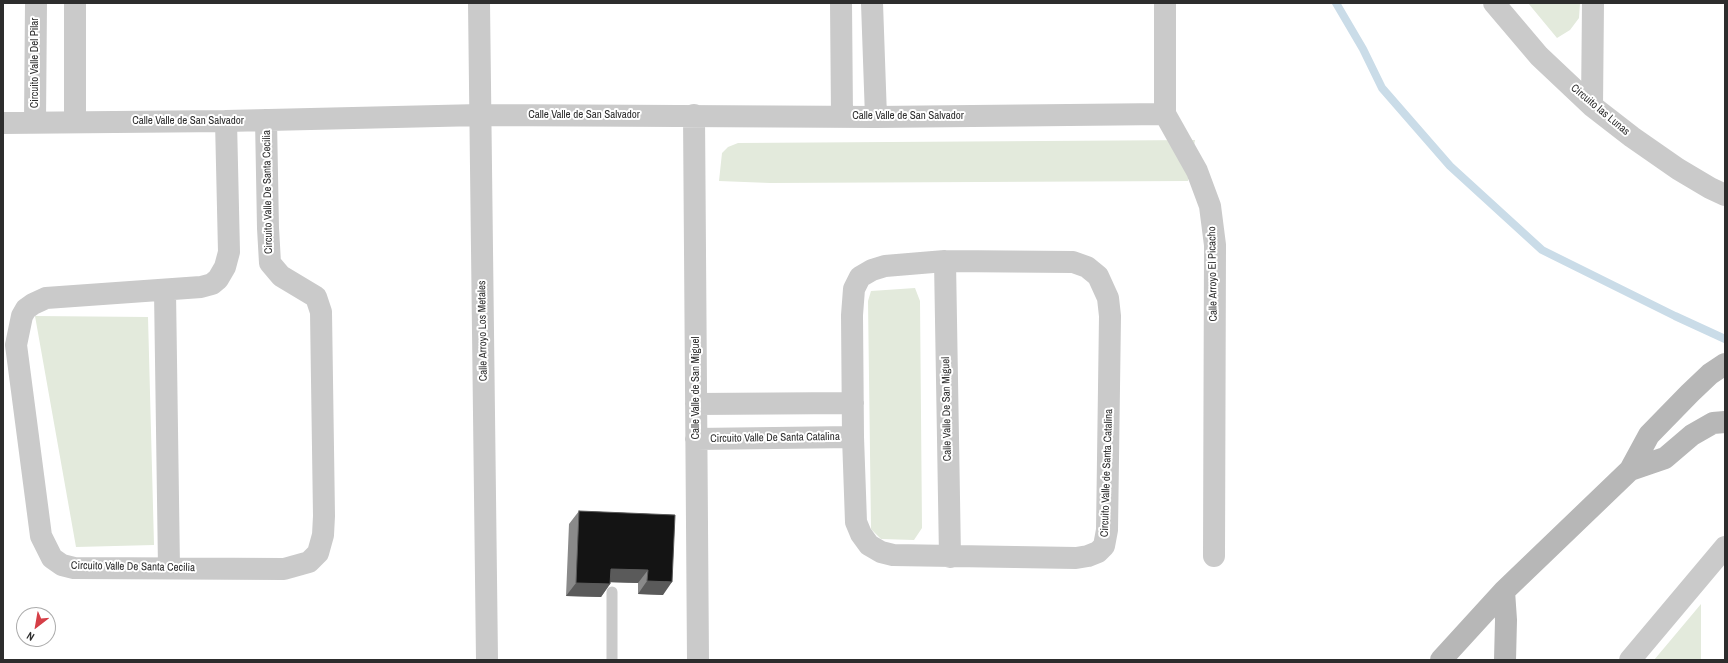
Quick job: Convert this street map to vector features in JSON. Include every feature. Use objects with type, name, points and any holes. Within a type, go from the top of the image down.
[{"type":"street","name":"Circuito Valle Del Pilar","points":[[35,122],[36,3]]},
{"type":"street","points":[[75,3],[75,122]]},
{"type":"street","name":"Calle Arroyo Los Metales","points":[[478,3],[487,660]]},
{"type":"street","points":[[841,3],[842,116]]},
{"type":"street","points":[[872,3],[876,117]]},
{"type":"street","name":"Calle Arroyo El Picacho","points":[[1165,3],[1165,114],[1196,171],[1210,206],[1214,245],[1214,556]]},
{"type":"street","name":"Circuito las Lunas","points":[[1494,3],[1539,56],[1592,106],[1632,137],[1678,169],[1725,195]]},
{"type":"street","points":[[1592,106],[1593,3]]},
{"type":"street","name":"Calle Valle de San Salvador","points":[[3,123],[226,121],[480,115],[876,117],[1165,114]]},
{"type":"street","name":"Calle Valle de San Miguel","points":[[694,115],[698,660]]},
{"type":"street","name":"Circuito Valle De Santa Cecilia","points":[[226,121],[229,252],[225,267],[218,279],[212,284],[201,287],[164,291],[46,298],[26,309],[22,316],[16,345],[41,536],[52,558],[62,565],[74,568],[284,569],[308,562],[318,553],[323,535],[321,312],[316,298],[281,276],[270,263],[266,120]]},
{"type":"street","name":"Circuito Valle de Santa Catalina","points":[[945,261],[1073,262],[1087,267],[1098,276],[1108,298],[1110,316],[1107,530],[1104,546],[1098,552],[1076,558],[893,555],[881,552],[868,545],[861,534],[856,522],[853,437],[852,301],[854,289],[860,277],[872,270],[885,266],[945,261]]},
{"type":"street","name":"Calle Valle De San Miguel","points":[[945,261],[950,556]]},
{"type":"street","points":[[164,291],[169,568]]},
{"type":"street","points":[[1445,659],[1504,591],[1630,470],[1649,435],[1718,369]]},
{"type":"street","points":[[696,404],[853,403]]},
{"type":"street","points":[[1630,470],[1665,458],[1692,435],[1713,423],[1725,422]]},
{"type":"street","name":"Circuito Valle De Santa Catalina","points":[[696,439],[853,437]]},
{"type":"street","points":[[1630,660],[1725,547]]},
{"type":"street","points":[[1504,591],[1506,620],[1505,660]]},
{"type":"lane","points":[[612,592],[612,660]]},
{"type":"shaded area","points":[[1528,3],[1580,3],[1579,18],[1570,30],[1557,38]]},
{"type":"shaded area","points":[[1195,140],[1188,181],[770,183],[719,181],[722,153],[728,147],[738,143]]},
{"type":"shaded area","points":[[915,288],[920,301],[922,528],[914,540],[881,539],[871,529],[868,301],[871,291]]},
{"type":"shaded area","points":[[35,316],[148,317],[154,545],[76,547]]},
{"type":"shaded area","points":[[1701,604],[1701,660],[1654,660]]},
{"type":"building","points":[[579,511],[675,515],[672,582],[647,581],[648,570],[611,569],[610,584],[576,583]]},
{"type":"waterway","points":[[1336,3],[1363,49],[1382,88],[1450,166],[1542,250],[1725,339]]}]
